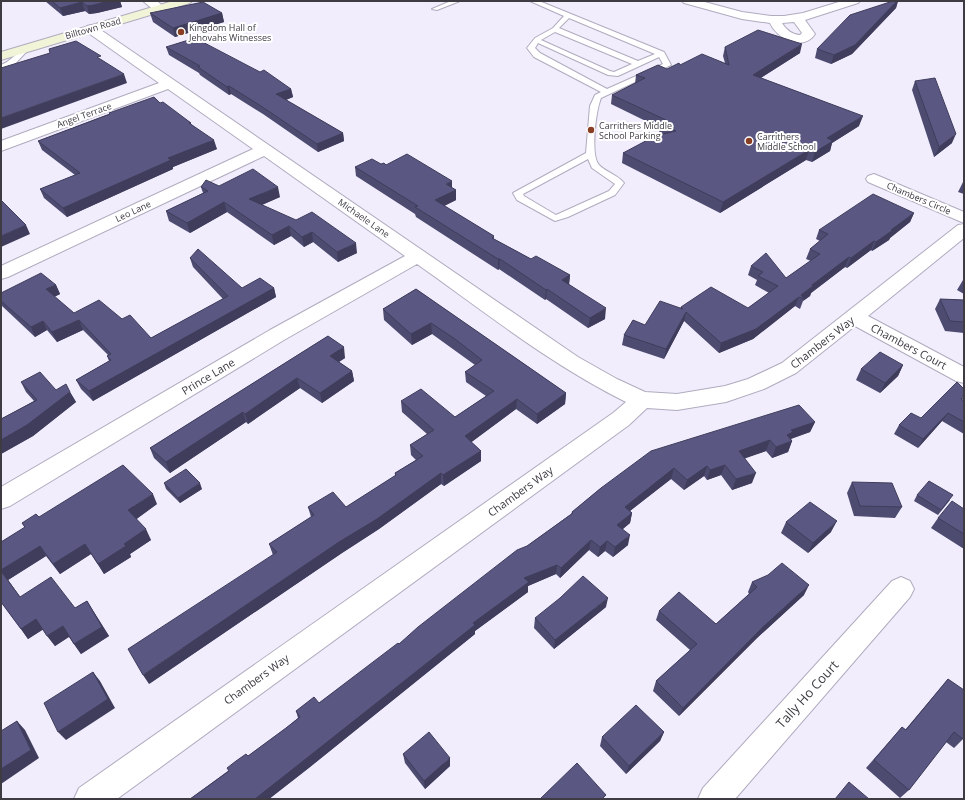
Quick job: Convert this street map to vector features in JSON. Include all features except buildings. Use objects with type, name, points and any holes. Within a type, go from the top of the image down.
[{"type":"main road","name":"Billtown Road","points":[[1,56],[186,1]]},
{"type":"street","points":[[149,1],[160,9]]},
{"type":"street","points":[[688,1],[744,15],[775,19],[797,18],[854,1]]},
{"type":"street","points":[[775,19],[775,23],[784,35],[792,38],[807,37],[810,34],[797,18]]},
{"type":"street","name":"Michaele Lane","points":[[90,29],[571,362],[609,384],[642,400]]},
{"type":"street","name":"Angel Terrace","points":[[1,146],[168,84]]},
{"type":"street","name":"Leo Lane","points":[[1,273],[264,150]]},
{"type":"street","name":"Chambers Circle","points":[[874,179],[964,218]]},
{"type":"street","name":"Chambers Way","points":[[90,799],[621,419],[642,400],[677,402],[726,394],[756,384],[789,368],[964,229]]},
{"type":"street","name":"Prince Lane","points":[[1,500],[277,335],[418,256]]},
{"type":"street","name":"Chambers Court","points":[[855,317],[964,376]]},
{"type":"street","name":"Tally Ho Court","points":[[714,799],[901,589]]},
{"type":"lane","points":[[434,8],[457,1]]},
{"type":"lane","points":[[533,1],[661,54],[667,65],[598,97],[594,106],[590,154],[594,166],[620,183],[612,193],[565,215],[555,218],[520,198],[518,193],[590,154]]},
{"type":"lane","points":[[569,16],[555,29],[536,40],[531,48],[537,55],[572,72],[607,92]]},
{"type":"lane","points":[[555,29],[639,64]]},
{"type":"lane","points":[[536,40],[608,72],[619,73],[661,54]]},
{"type":"lane","points":[[1,67],[10,64],[28,48]]},
{"type":"place","name":"Kingdom Hall of Jehovahs Witnesses","points":[[181,32]]},
{"type":"place","name":"Carrithers Middle School Parking","points":[[591,130]]},
{"type":"place","name":"Carrithers Middle School","points":[[749,141]]}]
